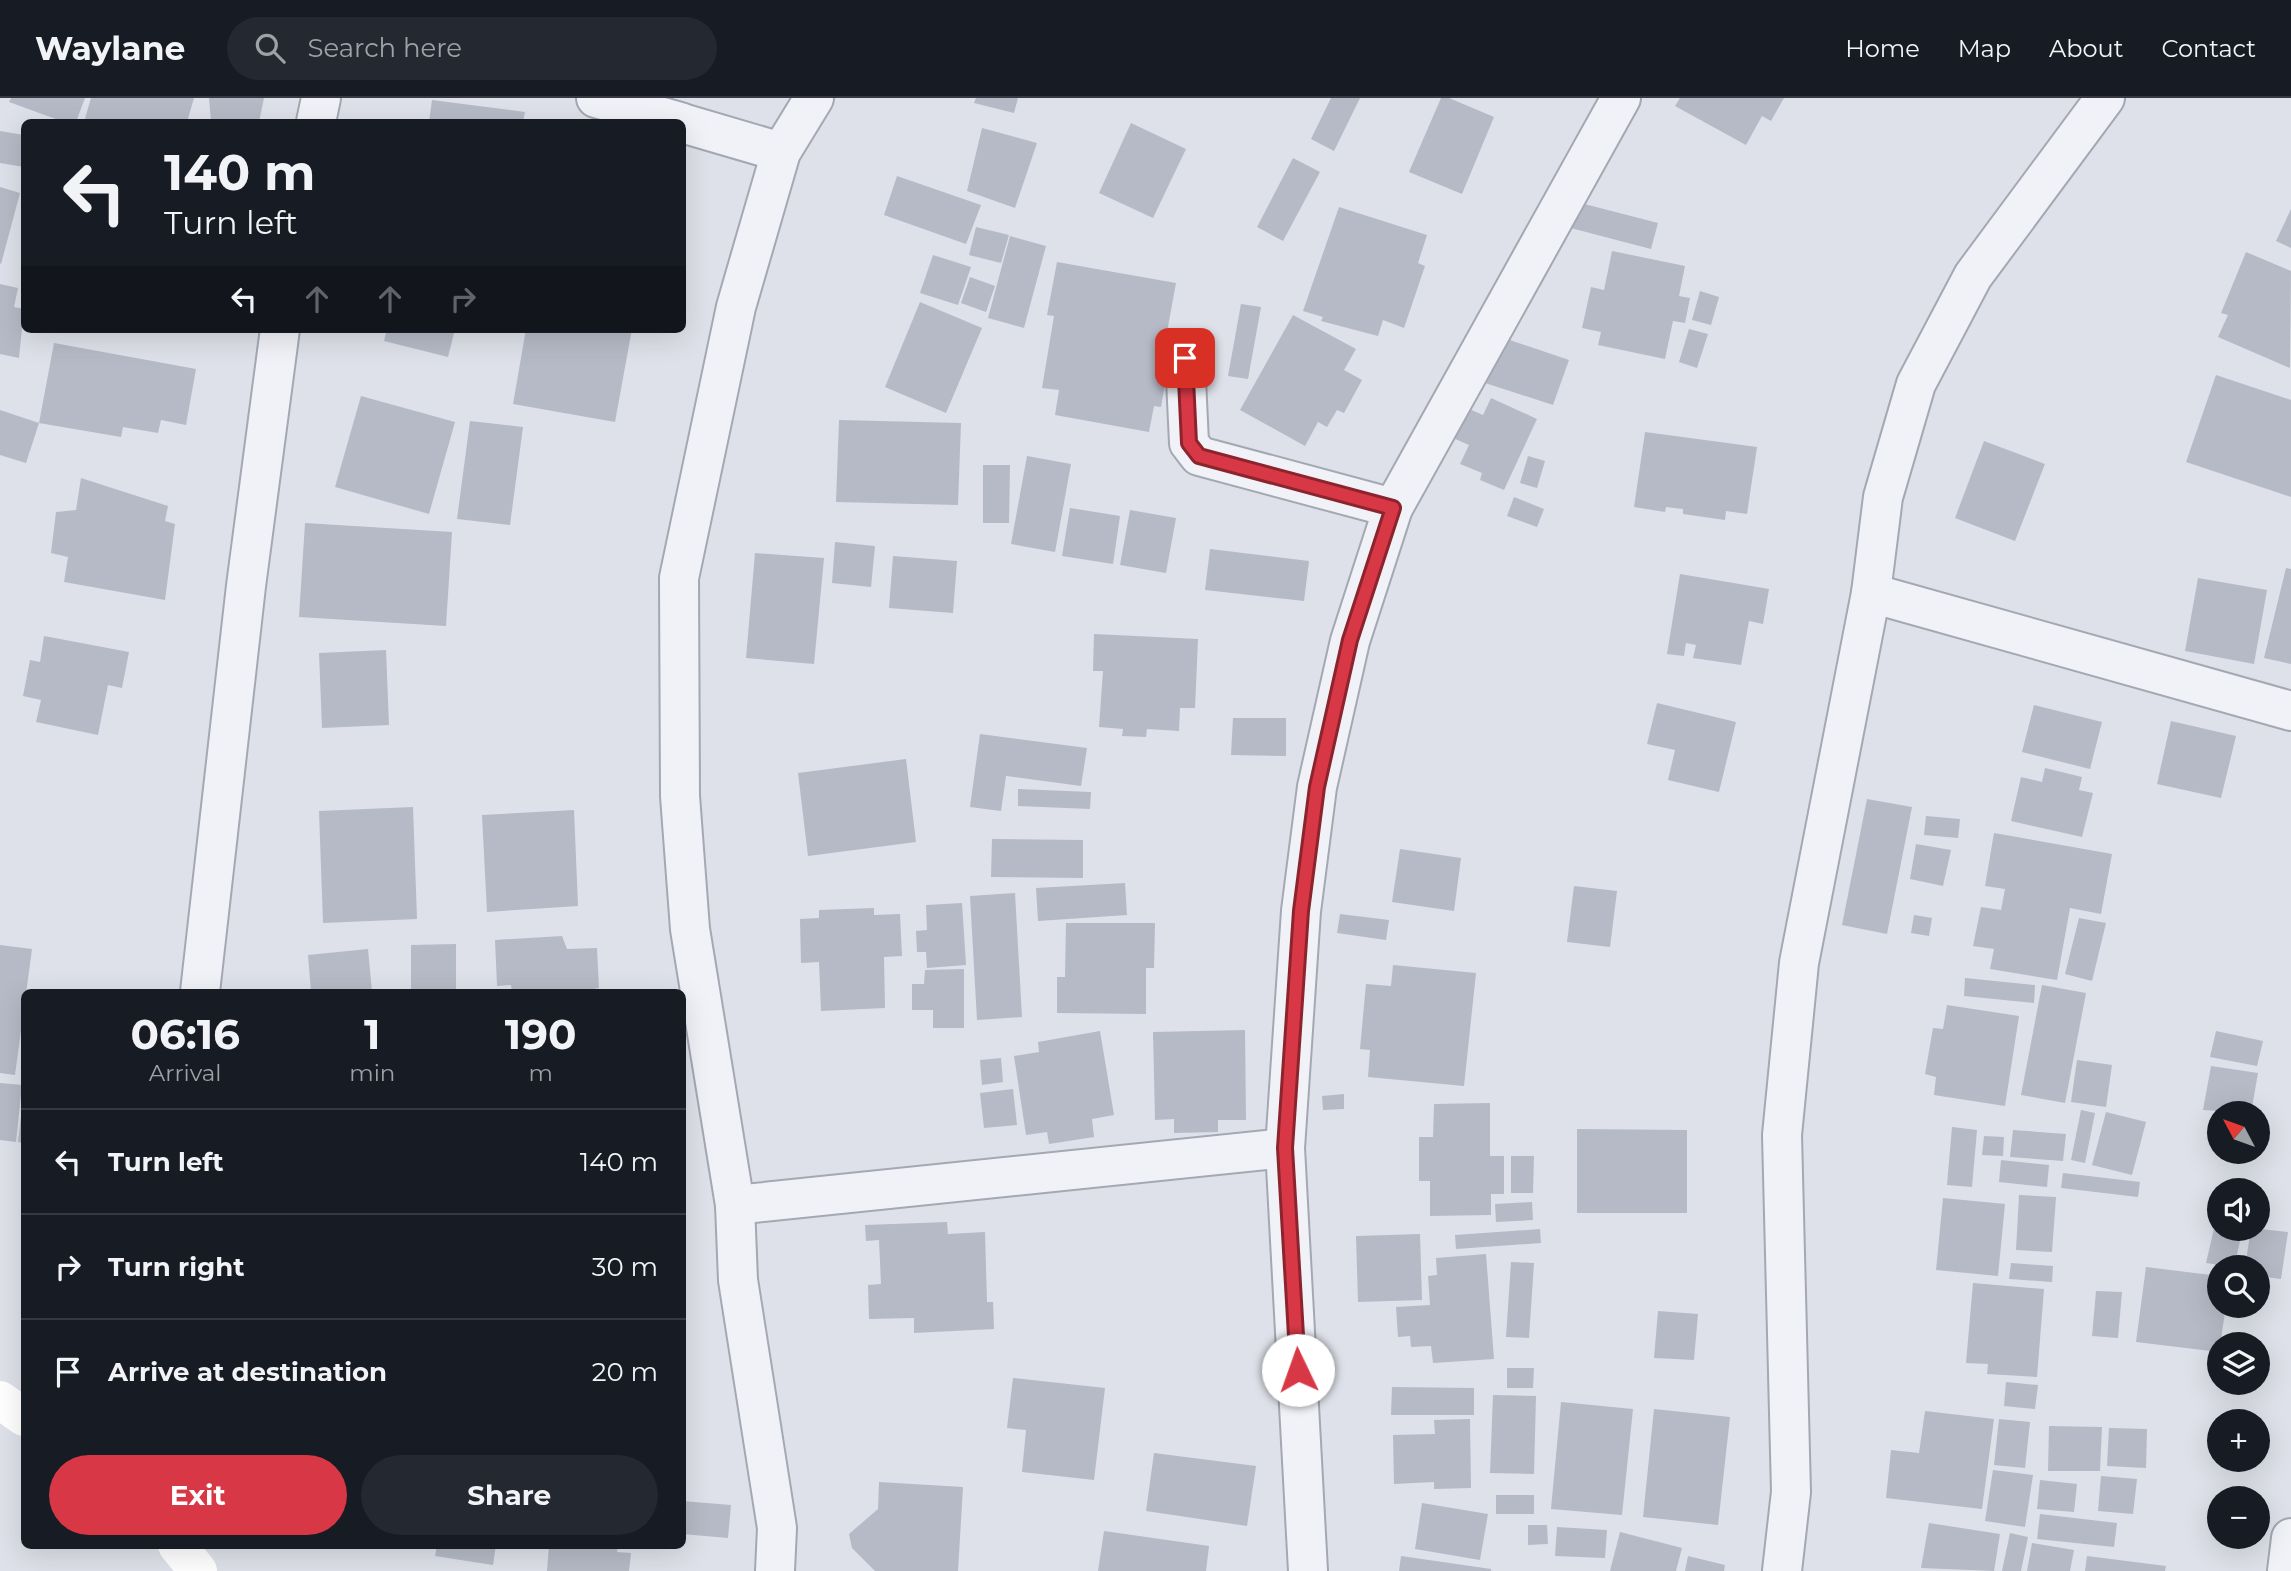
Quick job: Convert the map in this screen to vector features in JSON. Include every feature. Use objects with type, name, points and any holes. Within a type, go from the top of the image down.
[{"type":"main road","points":[[0,1400],[21,1416]]},
{"type":"main road","points":[[180,1549],[198,1571]]},
{"type":"street","points":[[317,119],[321,98]]},
{"type":"street","points":[[596,98],[667,119]]},
{"type":"street","points":[[775,1571],[777,1528],[738,1280],[735,1205],[690,929],[680,796],[679,578],[736,307],[781,152],[814,98]]},
{"type":"street","points":[[1308,1571],[1285,1148],[1301,911],[1317,787],[1350,640],[1393,508],[1621,98]]},
{"type":"street","points":[[1783,1571],[1791,1493],[1782,1135],[1799,963],[1871,593],[1883,497],[1916,384],[1973,276],[2105,98]]},
{"type":"street","points":[[686,124],[781,152]]},
{"type":"street","points":[[200,989],[246,586],[279,333]]},
{"type":"street","points":[[1185,358],[1189,443],[1199,456],[1393,508]]},
{"type":"street","points":[[1871,593],[2291,711]]},
{"type":"street","points":[[735,1205],[1285,1148]]},
{"type":"street","points":[[2287,1571],[2291,1538]]},
{"type":"building","points":[[11,98],[85,98],[77,119],[56,119],[9,102]]},
{"type":"building","points":[[91,98],[194,98],[188,119],[85,119]]},
{"type":"building","points":[[209,98],[264,98],[260,119],[211,119]]},
{"type":"building","points":[[976,98],[1018,98],[1014,113],[974,103]]},
{"type":"building","points":[[1331,98],[1360,98],[1334,151],[1311,139]]},
{"type":"building","points":[[1441,98],[1449,98],[1494,117],[1462,194],[1409,172]]},
{"type":"building","points":[[1680,98],[1784,98],[1771,121],[1762,116],[1746,145],[1675,106]]},
{"type":"building","points":[[432,100],[525,112],[524,119],[429,119]]},
{"type":"building","points":[[1131,123],[1186,149],[1153,218],[1099,193]]},
{"type":"building","points":[[982,128],[1037,143],[1015,208],[967,191]]},
{"type":"building","points":[[0,131],[21,134],[21,166],[0,163]]},
{"type":"building","points":[[1293,158],[1320,172],[1283,241],[1257,227]]},
{"type":"building","points":[[897,176],[981,205],[966,244],[884,215]]},
{"type":"building","points":[[0,187],[20,193],[1,264],[0,263]]},
{"type":"building","points":[[1569,200],[1658,223],[1651,249],[1563,226]]},
{"type":"building","points":[[1339,207],[1427,235],[1418,263],[1425,266],[1404,328],[1383,320],[1378,336],[1321,321],[1323,317],[1303,311]]},
{"type":"building","points":[[2291,209],[2291,248],[2276,241]]},
{"type":"building","points":[[976,227],[1009,235],[1001,263],[969,255]]},
{"type":"building","points":[[1010,236],[1046,246],[1024,328],[988,318]]},
{"type":"building","points":[[1612,251],[1685,266],[1679,296],[1690,298],[1685,323],[1673,321],[1665,359],[1598,345],[1601,332],[1582,328],[1591,287],[1604,290]]},
{"type":"building","points":[[2246,252],[2291,271],[2290,368],[2218,337],[2228,315],[2221,313]]},
{"type":"building","points":[[933,255],[971,267],[958,305],[920,293]]},
{"type":"building","points":[[1057,262],[1176,283],[1167,332],[1174,333],[1161,407],[1154,406],[1149,432],[1055,415],[1059,390],[1042,388],[1054,316],[1047,315]]},
{"type":"building","points":[[970,277],[995,286],[986,312],[961,303]]},
{"type":"building","points":[[0,284],[18,288],[14,307],[21,308],[22,333],[19,358],[0,354]]},
{"type":"building","points":[[1700,291],[1719,297],[1711,325],[1692,320]]},
{"type":"building","points":[[920,302],[982,328],[946,413],[885,387]]},
{"type":"building","points":[[1241,304],[1261,307],[1248,379],[1228,376]]},
{"type":"building","points":[[1293,315],[1356,349],[1344,370],[1362,380],[1344,413],[1337,410],[1327,427],[1318,422],[1305,446],[1240,410]]},
{"type":"building","points":[[1689,329],[1708,334],[1697,368],[1679,362]]},
{"type":"building","points":[[386,333],[454,333],[448,357],[384,341]]},
{"type":"building","points":[[525,333],[631,333],[615,422],[513,404]]},
{"type":"building","points":[[1498,336],[1569,360],[1553,405],[1482,382]]},
{"type":"building","points":[[54,343],[196,369],[186,425],[161,420],[158,433],[123,427],[121,437],[39,423]]},
{"type":"building","points":[[2216,375],[2291,400],[2291,497],[2186,462]]},
{"type":"building","points":[[361,396],[455,422],[429,514],[335,487]]},
{"type":"building","points":[[1491,398],[1537,419],[1504,490],[1480,480],[1482,473],[1460,464],[1469,445],[1453,438],[1467,408],[1483,415]]},
{"type":"building","points":[[0,410],[39,423],[26,463],[0,455]]},
{"type":"building","points":[[839,420],[961,423],[958,505],[836,502]]},
{"type":"building","points":[[470,421],[523,427],[510,525],[457,519]]},
{"type":"building","points":[[1645,432],[1757,447],[1747,514],[1726,511],[1725,520],[1683,514],[1683,509],[1666,507],[1665,512],[1634,507]]},
{"type":"building","points":[[1984,441],[2045,464],[2015,541],[1955,518]]},
{"type":"building","points":[[1027,456],[1071,464],[1055,552],[1011,544]]},
{"type":"building","points":[[1528,456],[1545,461],[1537,488],[1520,483]]},
{"type":"building","points":[[983,465],[1010,465],[1009,523],[983,523]]},
{"type":"building","points":[[81,478],[168,506],[165,521],[175,524],[165,600],[64,582],[68,557],[51,553],[56,512],[76,510]]},
{"type":"building","points":[[1514,497],[1544,509],[1537,527],[1507,516]]},
{"type":"building","points":[[1070,508],[1120,516],[1113,564],[1062,556]]},
{"type":"building","points":[[1130,510],[1176,518],[1166,573],[1120,565]]},
{"type":"building","points":[[305,523],[452,532],[446,626],[299,617]]},
{"type":"building","points":[[835,542],[875,546],[871,587],[832,583]]},
{"type":"building","points":[[1210,549],[1309,561],[1304,601],[1205,590]]},
{"type":"building","points":[[755,553],[824,558],[814,664],[746,658]]},
{"type":"building","points":[[893,556],[957,561],[953,613],[889,608]]},
{"type":"building","points":[[2286,568],[2291,569],[2291,664],[2264,658]]},
{"type":"building","points":[[1680,574],[1769,589],[1763,624],[1749,621],[1741,665],[1693,658],[1696,645],[1686,643],[1684,656],[1667,654]]},
{"type":"building","points":[[2198,578],[2267,590],[2254,664],[2185,651]]},
{"type":"building","points":[[1094,634],[1198,639],[1195,708],[1180,708],[1179,731],[1147,729],[1146,737],[1122,736],[1123,729],[1099,727],[1103,671],[1093,671]]},
{"type":"building","points":[[44,636],[129,652],[122,688],[108,685],[98,735],[36,722],[41,700],[23,696],[30,660],[40,662]]},
{"type":"building","points":[[386,650],[389,725],[322,728],[319,653]]},
{"type":"building","points":[[1657,703],[1736,722],[1719,792],[1668,780],[1675,750],[1647,744]]},
{"type":"building","points":[[2034,705],[2102,722],[2090,769],[2022,752]]},
{"type":"building","points":[[1233,718],[1286,718],[1286,756],[1231,755]]},
{"type":"building","points":[[2171,721],[2236,736],[2221,798],[2157,784]]},
{"type":"building","points":[[980,734],[1087,748],[1081,786],[1006,776],[1001,811],[970,807]]},
{"type":"building","points":[[906,759],[916,842],[808,856],[798,773]]},
{"type":"building","points":[[2045,768],[2082,777],[2079,790],[2093,793],[2082,837],[2011,821],[2021,777],[2042,782]]},
{"type":"building","points":[[1018,789],[1091,792],[1090,809],[1018,806]]},
{"type":"building","points":[[1867,799],[1912,807],[1887,934],[1842,925]]},
{"type":"building","points":[[413,807],[417,919],[323,923],[319,811]]},
{"type":"building","points":[[574,810],[578,906],[487,912],[482,815]]},
{"type":"building","points":[[1926,816],[1960,819],[1958,838],[1924,835]]},
{"type":"building","points":[[1994,833],[2112,854],[2101,914],[2070,908],[2057,980],[1990,969],[1994,949],[1973,946],[1981,907],[2001,910],[2005,889],[1985,886]]},
{"type":"building","points":[[992,839],[1083,840],[1083,878],[991,877]]},
{"type":"building","points":[[1916,844],[1951,850],[1943,886],[1910,879]]},
{"type":"building","points":[[1400,849],[1461,858],[1454,911],[1392,902]]},
{"type":"building","points":[[1125,883],[1127,915],[1038,921],[1036,888]]},
{"type":"building","points":[[1574,886],[1617,891],[1610,947],[1567,942]]},
{"type":"building","points":[[1015,893],[1022,1017],[977,1020],[970,896]]},
{"type":"building","points":[[962,903],[966,965],[927,968],[926,952],[917,952],[916,931],[927,930],[926,905]]},
{"type":"building","points":[[874,908],[874,915],[900,914],[902,956],[884,957],[885,1008],[821,1011],[819,962],[801,963],[800,919],[819,918],[819,910]]},
{"type":"building","points":[[1340,914],[1389,920],[1386,940],[1337,933]]},
{"type":"building","points":[[1914,915],[1932,918],[1929,936],[1911,933]]},
{"type":"building","points":[[2079,918],[2106,923],[2092,981],[2065,974]]},
{"type":"building","points":[[1066,923],[1155,923],[1154,968],[1146,968],[1146,1014],[1057,1013],[1057,977],[1065,977]]},
{"type":"building","points":[[562,936],[567,949],[597,948],[599,988],[512,989],[511,985],[497,986],[495,940]]},
{"type":"building","points":[[456,944],[456,989],[411,989],[411,945]]},
{"type":"building","points":[[0,945],[32,949],[27,989],[21,989],[21,1031],[15,1075],[0,1073]]},
{"type":"building","points":[[368,949],[372,989],[311,989],[308,955]]},
{"type":"building","points":[[1393,965],[1476,973],[1464,1086],[1368,1077],[1370,1050],[1360,1049],[1366,984],[1391,986]]},
{"type":"building","points":[[964,969],[964,1028],[933,1028],[933,1010],[912,1010],[912,984],[924,984],[925,970]]},
{"type":"building","points":[[1965,978],[2035,985],[2034,1003],[1964,996]]},
{"type":"building","points":[[2042,985],[2086,993],[2065,1103],[2021,1095]]},
{"type":"building","points":[[1947,1005],[2019,1016],[2005,1106],[1934,1095],[1936,1077],[1925,1074],[1933,1028],[1943,1029]]},
{"type":"building","points":[[1245,1030],[1246,1120],[1218,1120],[1218,1132],[1174,1133],[1174,1119],[1155,1120],[1153,1032]]},
{"type":"building","points":[[1100,1031],[1114,1115],[1092,1119],[1094,1137],[1049,1144],[1047,1132],[1026,1135],[1014,1056],[1039,1052],[1038,1042]]},
{"type":"building","points":[[2216,1031],[2263,1041],[2257,1066],[2210,1057]]},
{"type":"building","points":[[1001,1058],[1003,1082],[982,1085],[980,1060]]},
{"type":"building","points":[[2077,1060],[2112,1065],[2106,1107],[2071,1102]]},
{"type":"building","points":[[2211,1066],[2258,1073],[2253,1101],[2207,1101],[2207,1110],[2203,1110]]},
{"type":"building","points":[[0,1083],[21,1085],[16,1142],[0,1140]]},
{"type":"building","points":[[1013,1089],[1017,1125],[984,1128],[980,1093]]},
{"type":"building","points":[[1344,1094],[1344,1109],[1323,1110],[1322,1096]]},
{"type":"building","points":[[1490,1103],[1490,1156],[1504,1156],[1504,1194],[1491,1194],[1491,1215],[1430,1216],[1430,1181],[1419,1181],[1419,1137],[1433,1137],[1434,1104]]},
{"type":"building","points":[[2081,1110],[2095,1113],[2085,1163],[2071,1160]]},
{"type":"building","points":[[2106,1112],[2146,1122],[2132,1175],[2092,1165]]},
{"type":"building","points":[[21,1116],[21,1142],[18,1142]]},
{"type":"building","points":[[1952,1127],[1977,1130],[1972,1187],[1947,1185]]},
{"type":"building","points":[[1577,1129],[1687,1130],[1687,1213],[1577,1213]]},
{"type":"building","points":[[2013,1130],[2066,1134],[2063,1161],[2010,1157]]},
{"type":"building","points":[[1984,1136],[2004,1137],[2003,1156],[1982,1155]]},
{"type":"building","points":[[1511,1156],[1534,1156],[1533,1193],[1511,1193]]},
{"type":"building","points":[[2001,1160],[2049,1165],[2047,1187],[1999,1182]]},
{"type":"building","points":[[2063,1173],[2140,1182],[2138,1197],[2061,1188]]},
{"type":"building","points":[[2019,1195],[2056,1197],[2052,1252],[2016,1250]]},
{"type":"building","points":[[1943,1198],[2005,1204],[1998,1276],[1936,1270]]},
{"type":"building","points":[[1532,1202],[1533,1220],[1496,1222],[1495,1204]]},
{"type":"building","points":[[947,1222],[948,1234],[985,1232],[987,1302],[993,1302],[994,1329],[914,1333],[914,1318],[869,1319],[868,1285],[881,1284],[879,1240],[866,1241],[865,1225]]},
{"type":"building","points":[[1540,1229],[1541,1243],[1456,1249],[1455,1235]]},
{"type":"building","points":[[2270,1230],[2288,1232],[2281,1279],[2270,1278],[2270,1255],[2247,1255],[2249,1241],[2270,1241]]},
{"type":"building","points":[[1420,1234],[1422,1300],[1358,1302],[1356,1236]]},
{"type":"building","points":[[2211,1241],[2240,1241],[2237,1255],[2208,1255]]},
{"type":"building","points":[[1486,1254],[1494,1359],[1433,1363],[1431,1346],[1411,1347],[1410,1336],[1398,1337],[1396,1307],[1430,1305],[1428,1276],[1437,1275],[1436,1258]]},
{"type":"building","points":[[1511,1262],[1534,1263],[1529,1338],[1506,1337]]},
{"type":"building","points":[[2011,1263],[2053,1266],[2052,1282],[2009,1279]]},
{"type":"building","points":[[2146,1267],[2207,1275],[2207,1318],[2224,1318],[2222,1332],[2207,1332],[2207,1351],[2136,1342]]},
{"type":"building","points":[[1973,1283],[2044,1289],[2037,1377],[1987,1374],[1988,1364],[1966,1363]]},
{"type":"building","points":[[2096,1291],[2122,1292],[2118,1338],[2092,1336]]},
{"type":"building","points":[[1658,1311],[1698,1314],[1694,1360],[1654,1358]]},
{"type":"building","points":[[1507,1368],[1534,1368],[1533,1388],[1507,1388]]},
{"type":"building","points":[[1013,1378],[1105,1388],[1094,1480],[1022,1472],[1026,1430],[1007,1428]]},
{"type":"building","points":[[2006,1382],[2038,1385],[2035,1409],[2004,1406]]},
{"type":"building","points":[[1392,1387],[1474,1388],[1474,1415],[1391,1415]]},
{"type":"building","points":[[1493,1395],[1536,1396],[1534,1474],[1490,1473]]},
{"type":"building","points":[[1561,1402],[1633,1409],[1622,1515],[1551,1509]]},
{"type":"building","points":[[1654,1409],[1730,1417],[1718,1525],[1643,1517]]},
{"type":"building","points":[[1925,1411],[1994,1419],[1982,1509],[1886,1498],[1891,1450],[1919,1453]]},
{"type":"building","points":[[1470,1419],[1471,1488],[1434,1489],[1434,1482],[1394,1484],[1393,1435],[1435,1434],[1434,1420]]},
{"type":"building","points":[[1999,1419],[2030,1422],[2025,1468],[1994,1465]]},
{"type":"building","points":[[2049,1426],[2102,1427],[2100,1471],[2048,1471]]},
{"type":"building","points":[[2109,1428],[2147,1429],[2146,1468],[2107,1466]]},
{"type":"building","points":[[1154,1453],[1256,1466],[1247,1526],[1146,1511]]},
{"type":"building","points":[[1993,1470],[2033,1475],[2025,1527],[1985,1521]]},
{"type":"building","points":[[2101,1476],[2137,1479],[2133,1514],[2098,1511]]},
{"type":"building","points":[[2040,1480],[2077,1484],[2074,1512],[2037,1509]]},
{"type":"building","points":[[879,1482],[963,1487],[958,1571],[875,1571],[852,1548],[849,1534],[878,1509]]},
{"type":"building","points":[[1496,1495],[1534,1495],[1534,1514],[1496,1514]]},
{"type":"building","points":[[686,1501],[731,1505],[728,1538],[686,1534]]},
{"type":"building","points":[[1422,1503],[1488,1514],[1480,1560],[1415,1549]]},
{"type":"building","points":[[2040,1514],[2117,1523],[2114,1547],[2037,1539]]},
{"type":"building","points":[[1929,1523],[2000,1534],[1994,1571],[1921,1568]]},
{"type":"building","points":[[1528,1525],[1547,1525],[1548,1544],[1528,1545]]},
{"type":"building","points":[[1557,1527],[1607,1530],[1605,1558],[1555,1556]]},
{"type":"building","points":[[1104,1531],[1209,1546],[1206,1571],[1098,1571]]},
{"type":"building","points":[[1620,1532],[1682,1548],[1676,1571],[1610,1571]]},
{"type":"building","points":[[2010,1533],[2028,1537],[2021,1571],[2002,1571]]},
{"type":"building","points":[[2032,1543],[2074,1550],[2070,1571],[2027,1571]]},
{"type":"building","points":[[436,1549],[495,1549],[493,1565],[435,1556]]},
{"type":"building","points":[[549,1549],[617,1549],[617,1552],[631,1553],[629,1571],[547,1571]]},
{"type":"building","points":[[1401,1556],[1491,1569],[1491,1571],[1399,1571]]},
{"type":"building","points":[[1688,1556],[1725,1565],[1724,1571],[1685,1571]]},
{"type":"building","points":[[2087,1556],[2166,1566],[2165,1571],[2085,1571]]},
{"type":"route","points":[[1185,358],[1189,443],[1199,456],[1393,508],[1350,640],[1317,787],[1301,911],[1296,1017],[1285,1148],[1298,1370]]}]
